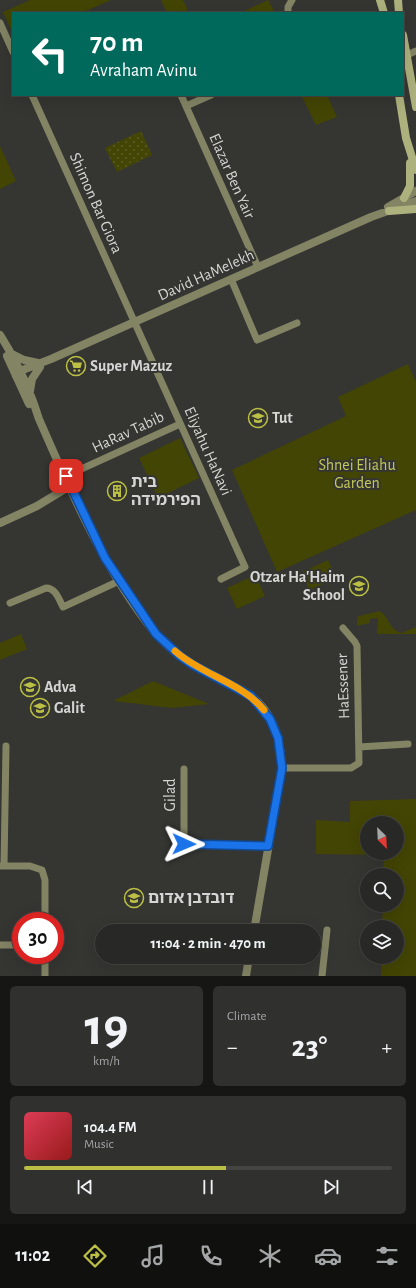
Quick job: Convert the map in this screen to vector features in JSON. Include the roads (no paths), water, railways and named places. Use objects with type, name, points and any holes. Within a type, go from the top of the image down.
[{"type":"main road","points":[[380,0],[384,12]]},
{"type":"main road","points":[[398,0],[399,12]]},
{"type":"main road","points":[[404,42],[416,107]]},
{"type":"main road","points":[[399,96],[410,152],[416,170]]},
{"type":"main road","points":[[404,198],[410,186],[410,152]]},
{"type":"main road","points":[[389,211],[416,209]]},
{"type":"street","points":[[288,12],[288,7],[292,0]]},
{"type":"street","points":[[0,23],[12,50]]},
{"type":"street","points":[[406,55],[416,50]]},
{"type":"street","name":"Shimon Bar Giora","points":[[32,96],[134,323]]},
{"type":"street","name":"Elazar Ben Yair","points":[[181,96],[258,267]]},
{"type":"street","points":[[186,106],[209,96]]},
{"type":"street","name":"David HaMelekh","points":[[372,217],[416,191]]},
{"type":"street","name":"David HaMelekh","points":[[19,374],[372,217],[416,201]]},
{"type":"street","points":[[231,280],[257,340],[297,323]]},
{"type":"street","name":"Eliyahu HaNavi","points":[[134,323],[245,567],[221,579]]},
{"type":"street","points":[[0,335],[11,354],[38,418],[98,546],[119,581],[156,634],[171,648],[200,669],[251,696],[263,708],[277,733],[282,768],[255,924]]},
{"type":"street","points":[[0,335],[19,374],[30,392],[38,418]]},
{"type":"street","points":[[11,354],[40,365],[32,379],[30,392]]},
{"type":"street","name":"HaRav Tabib","points":[[66,476],[180,424]]},
{"type":"street","points":[[0,523],[37,506],[70,486]]},
{"type":"street","points":[[10,603],[46,588],[50,588],[54,591],[63,607],[119,581]]},
{"type":"street","name":"HaEssener","points":[[282,768],[356,766],[360,760],[357,646],[343,628]]},
{"type":"street","points":[[359,747],[408,744]]},
{"type":"street","points":[[6,746],[2,866],[30,866],[42,870],[45,880],[45,912]]},
{"type":"street","name":"Gilad","points":[[184,769],[184,844],[268,846]]},
{"type":"street","points":[[322,976],[327,930]]},
{"type":"street","points":[[0,945],[12,945]]},
{"type":"street","points":[[45,964],[45,976]]},
{"type":"street","points":[[246,976],[248,964]]},
{"type":"place","name":"Super Mazuz","points":[[76,366]]},
{"type":"place","name":"Tut","points":[[258,418]]},
{"type":"place","name":"בית הפירמידה","points":[[117,491]]},
{"type":"place","name":"Otzar Ha'Haim School","points":[[359,586]]},
{"type":"place","name":"Adva","points":[[30,687]]},
{"type":"place","name":"Galit","points":[[40,708]]},
{"type":"place","name":"דובדבן אדום","points":[[134,898]]},
{"type":"park label","name":"Shnei Eliahu Garden","points":[[357,474]]}]
